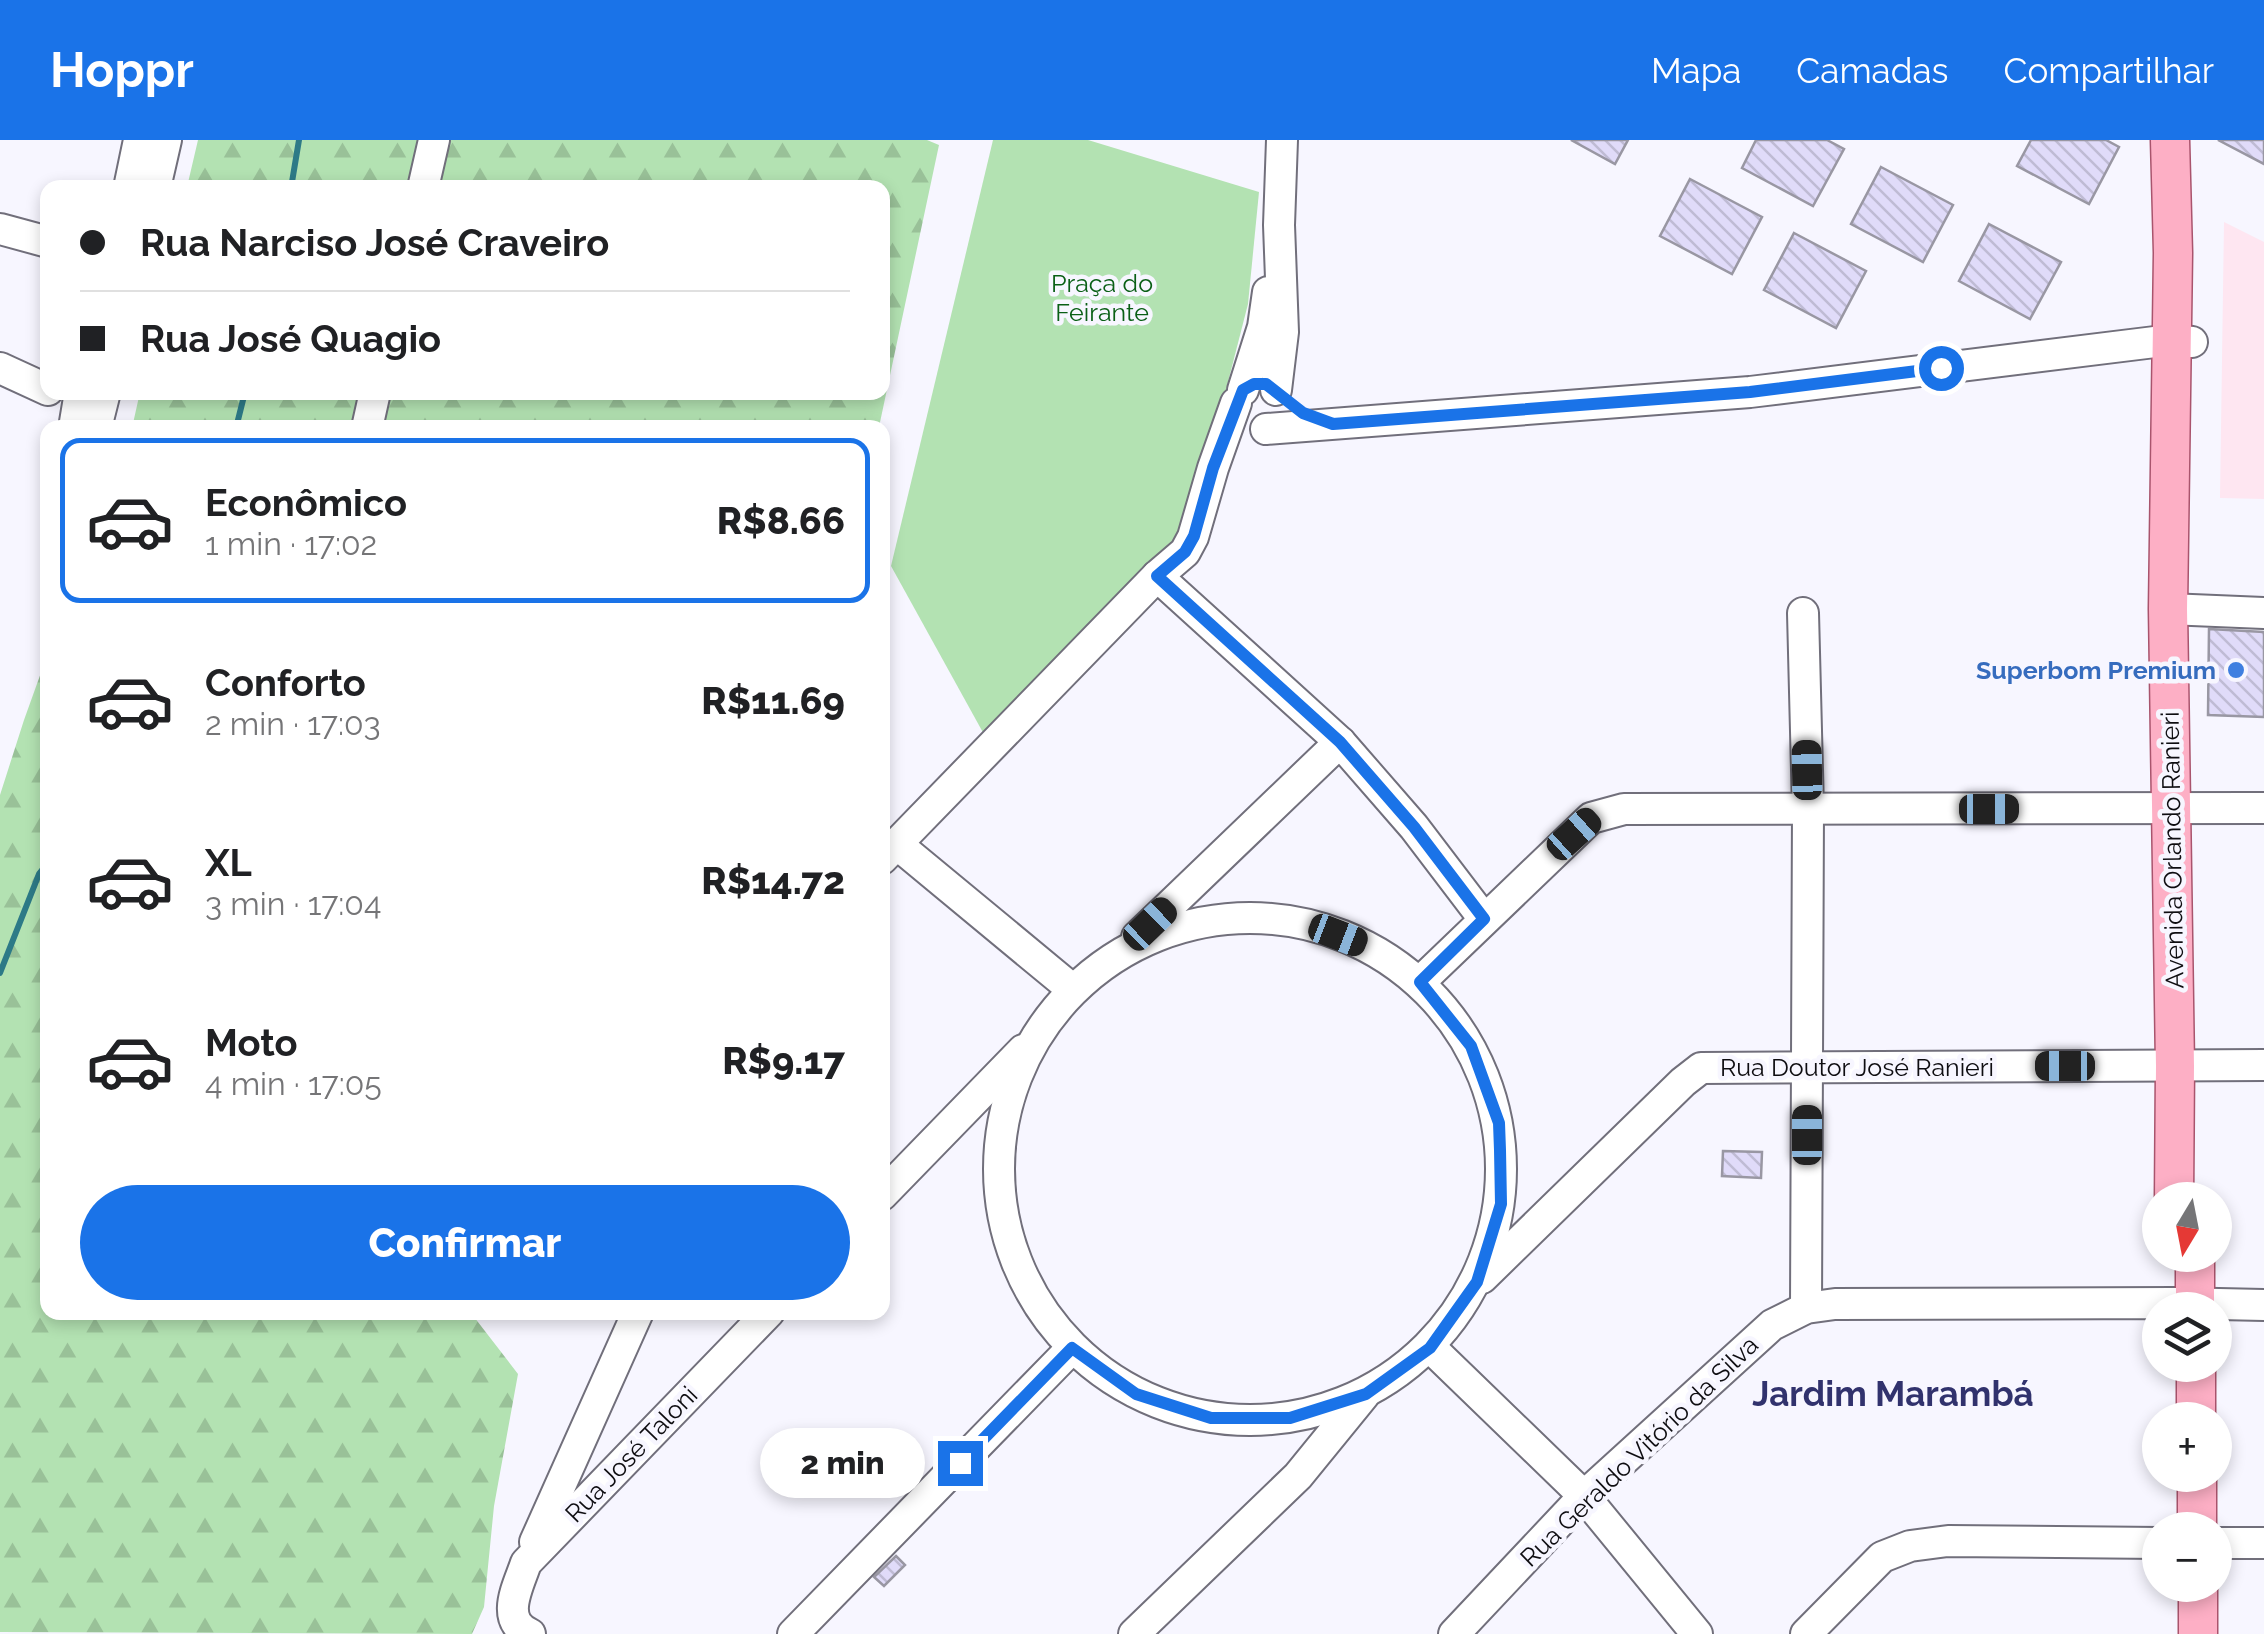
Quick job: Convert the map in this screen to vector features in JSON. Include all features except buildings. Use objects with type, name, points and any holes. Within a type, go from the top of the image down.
[{"type":"main road","name":"Avenida Orlando Ranieri","points":[[2170,140],[2173,253],[2182,341]]},
{"type":"main road","name":"Avenida Orlando Ranieri","points":[[2186,140],[2182,809],[2186,1066],[2195,1182]]},
{"type":"main road","name":"Avenida Orlando Ranieri","points":[[2176,1182],[2186,1066]]},
{"type":"main road","points":[[2175,1602],[2176,1634]]},
{"type":"main road","points":[[2198,1602],[2198,1634]]},
{"type":"street","points":[[131,180],[139,140]]},
{"type":"street","points":[[156,180],[166,140]]},
{"type":"street","points":[[424,180],[434,140]]},
{"type":"street","points":[[1213,468],[1260,429],[1277,422],[1283,410],[1279,394],[1283,332],[1279,225],[1282,140]]},
{"type":"street","points":[[1072,989],[890,852],[1157,576],[1185,552],[1194,536],[1213,468],[1263,327],[1279,225]]},
{"type":"street","points":[[0,229],[40,240]]},
{"type":"street","points":[[1333,424],[1303,413],[1266,384],[1254,384],[1240,397],[1238,415],[1244,424],[1260,429],[1333,424],[1750,392],[2182,341]]},
{"type":"street","points":[[0,368],[40,387]]},
{"type":"street","points":[[1157,576],[1340,742],[1414,827],[1484,919]]},
{"type":"street","points":[[2181,609],[2264,613]]},
{"type":"street","points":[[1804,613],[1808,809],[1806,1308]]},
{"type":"street","points":[[890,1187],[1032,1041],[1072,989],[1123,950],[1340,742]]},
{"type":"street","points":[[1420,982],[1591,818],[1624,809],[2264,808]]},
{"type":"street","points":[[1123,950],[1182,926],[1245,917],[1308,924],[1368,946],[1420,982],[1471,1046],[1499,1123],[1501,1204],[1477,1282],[1430,1348],[1366,1394],[1298,1476],[1134,1634]]},
{"type":"street","points":[[1032,1041],[1002,1118],[999,1202],[1023,1281],[1072,1348],[1136,1394],[1211,1418],[1290,1418],[1366,1394]]},
{"type":"street","name":"Rua Doutor José Ranieri","points":[[1477,1282],[1701,1068],[2264,1065]]},
{"type":"street","name":"Rua Geraldo Vitório da Silva","points":[[1454,1634],[1584,1496],[1772,1325],[1806,1308],[1835,1304],[2142,1307]]},
{"type":"street","name":"Rua Geraldo Vitório da Silva","points":[[2232,1306],[2264,1305]]},
{"type":"street","points":[[526,1563],[634,1320]]},
{"type":"street","name":"Rua José Taloni","points":[[530,1634],[512,1620],[512,1607],[526,1563],[760,1320]]},
{"type":"street","points":[[793,1634],[1072,1348]]},
{"type":"street","points":[[1430,1348],[1584,1496],[1697,1634]]},
{"type":"street","points":[[1806,1634],[1882,1557],[1910,1546],[1948,1541],[2142,1543]]},
{"type":"street","points":[[2232,1543],[2264,1542]]},
{"type":"shaded area","points":[[2224,222],[2264,242],[2264,499],[2220,498]]},
{"type":"green space","points":[[198,140],[927,140],[939,145],[890,375],[890,180],[189,180]]},
{"type":"green space","name":"Praça do Feirante","points":[[993,140],[1088,140],[1259,192],[1248,304],[1210,452],[1175,544],[991,747],[891,566]]},
{"type":"green space","points":[[138,400],[885,400],[880,420],[134,420]]},
{"type":"green space","points":[[40,675],[40,1320],[476,1320],[518,1374],[494,1506],[484,1607],[472,1634],[0,1632],[0,795]]},
{"type":"waterway","points":[[292,180],[299,140]]},
{"type":"waterway","points":[[238,420],[243,400]]},
{"type":"waterway","points":[[0,973],[40,873]]},
{"type":"place","name":"Superbom Premium","points":[[2236,670]]},
{"type":"district","name":"Jardim Marambá","points":[[1893,1394]]},
{"type":"route","points":[[960,1463],[1072,1348],[1136,1394],[1211,1418],[1290,1418],[1366,1394],[1430,1348],[1477,1282],[1501,1204],[1499,1123],[1490,1097],[1471,1046],[1420,982],[1484,919],[1414,827],[1340,742],[1157,576],[1185,552],[1194,536],[1213,468],[1243,390],[1254,384],[1266,384],[1303,413],[1333,424],[1750,392],[1941,368]]}]
